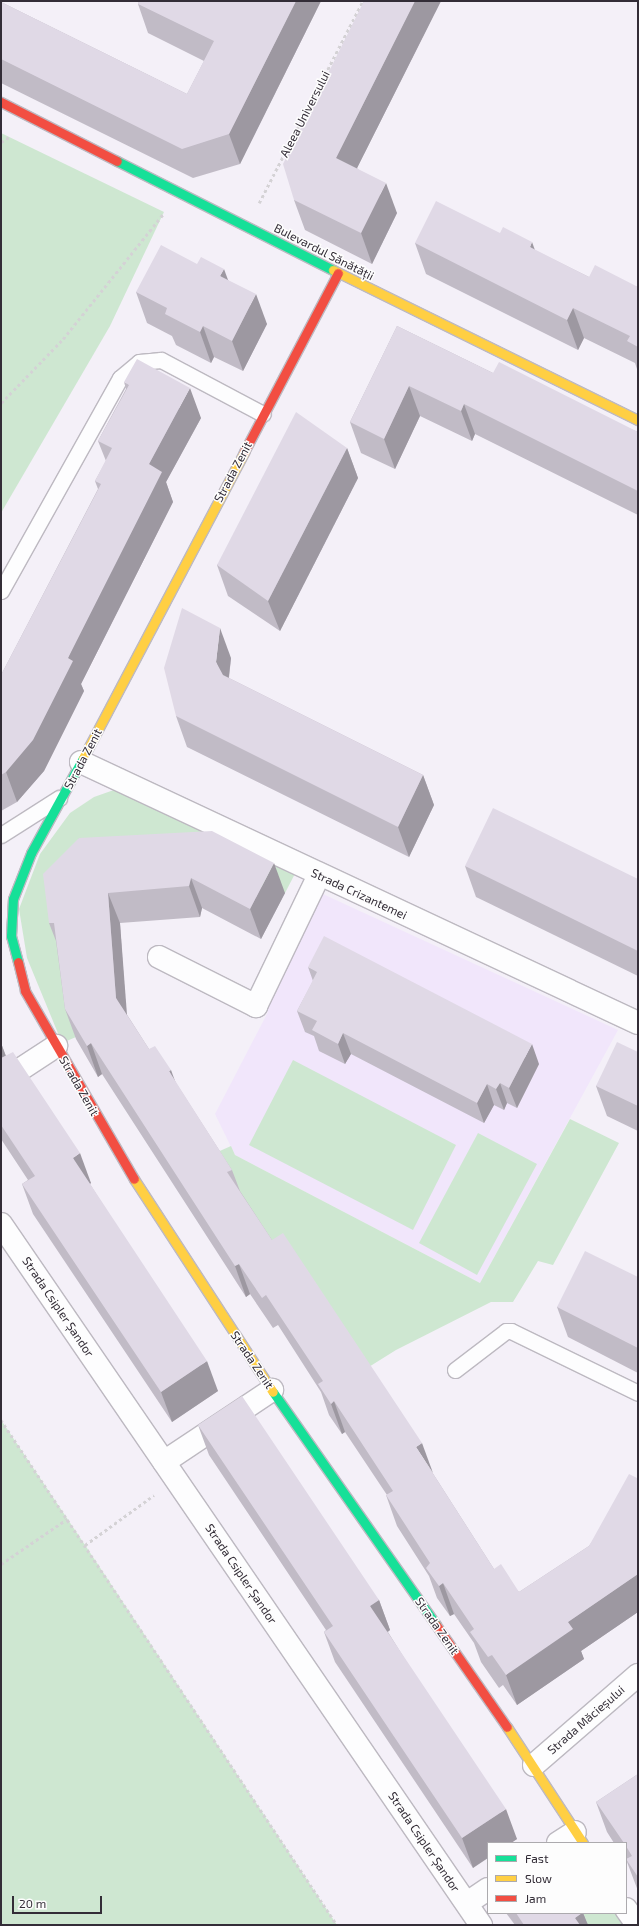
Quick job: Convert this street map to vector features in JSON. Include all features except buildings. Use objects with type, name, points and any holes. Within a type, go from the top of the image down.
[{"type":"street","name":"Bulevardul Sănătății","points":[[1,102],[338,273],[638,420]]},
{"type":"street","name":"Strada Zenit","points":[[338,273],[81,762],[31,853],[13,899],[11,936],[25,991],[150,1206],[272,1390],[534,1765],[572,1839]]},
{"type":"street","name":"Strada Crizantemei","points":[[81,762],[638,1023]]},
{"type":"street","points":[[159,956],[256,1006],[319,874]]},
{"type":"street","points":[[1,1082],[56,1046]]},
{"type":"street","name":"Strada Csipler Șandor","points":[[1,1224],[481,1925]]},
{"type":"street","points":[[170,1470],[272,1390]]},
{"type":"street","name":"Strada Măcieșului","points":[[534,1765],[638,1675]]},
{"type":"street","points":[[466,1903],[487,1890]]},
{"type":"street","points":[[627,1911],[636,1925]]},
{"type":"lane","points":[[1,591],[120,378],[139,362],[161,360],[263,414]]},
{"type":"lane","points":[[1,835],[63,795]]},
{"type":"lane","points":[[456,1370],[506,1331],[511,1330],[638,1393]]},
{"type":"path","name":"Aleea Universului","points":[[247,227],[363,1]]},
{"type":"path","points":[[1,142],[9,137],[5,135]]},
{"type":"path","points":[[1,403],[64,339],[164,212],[175,190]]},
{"type":"path","points":[[1,1420],[337,1925]]},
{"type":"path","points":[[85,1545],[170,1470]]},
{"type":"path","points":[[1,1564],[67,1519]]},
{"type":"shaded area","points":[[312,889],[618,1030],[480,1283],[235,1155],[215,1114],[268,1012],[256,1006]]},
{"type":"green space","points":[[1,133],[164,212],[110,326],[1,513]]},
{"type":"green space","points":[[128,785],[299,866],[285,893],[90,869],[76,1037],[62,1043],[27,958],[19,909],[40,854],[70,813],[94,797]]},
{"type":"green space","points":[[293,1060],[456,1145],[413,1230],[249,1145]]},
{"type":"green space","points":[[570,1119],[619,1143],[553,1265],[538,1261],[513,1302],[491,1302],[396,1350],[364,1370],[283,1270],[213,1154],[231,1146],[235,1155],[480,1283]]},
{"type":"green space","points":[[478,1133],[537,1164],[477,1275],[419,1243]]},
{"type":"green space","points":[[1,1420],[85,1545],[337,1925],[1,1925]]},
{"type":"green space","points":[[575,1914],[627,1914],[637,1925],[582,1925]]},
{"type":"traffic: fast","points":[[117,161],[333,270]]},
{"type":"traffic: fast","points":[[18,962],[11,936],[13,899],[31,853],[83,758]]},
{"type":"traffic: fast","points":[[273,1392],[436,1625]]},
{"type":"traffic: slow","points":[[333,270],[638,420]]},
{"type":"traffic: slow","points":[[83,758],[244,452]]},
{"type":"traffic: slow","points":[[134,1179],[273,1392]]},
{"type":"traffic: slow","points":[[507,1727],[582,1842]]},
{"type":"traffic: jam","points":[[1,102],[117,161]]},
{"type":"traffic: jam","points":[[244,452],[338,273]]},
{"type":"traffic: jam","points":[[18,962],[25,991],[134,1179]]},
{"type":"traffic: jam","points":[[436,1625],[507,1727]]}]
